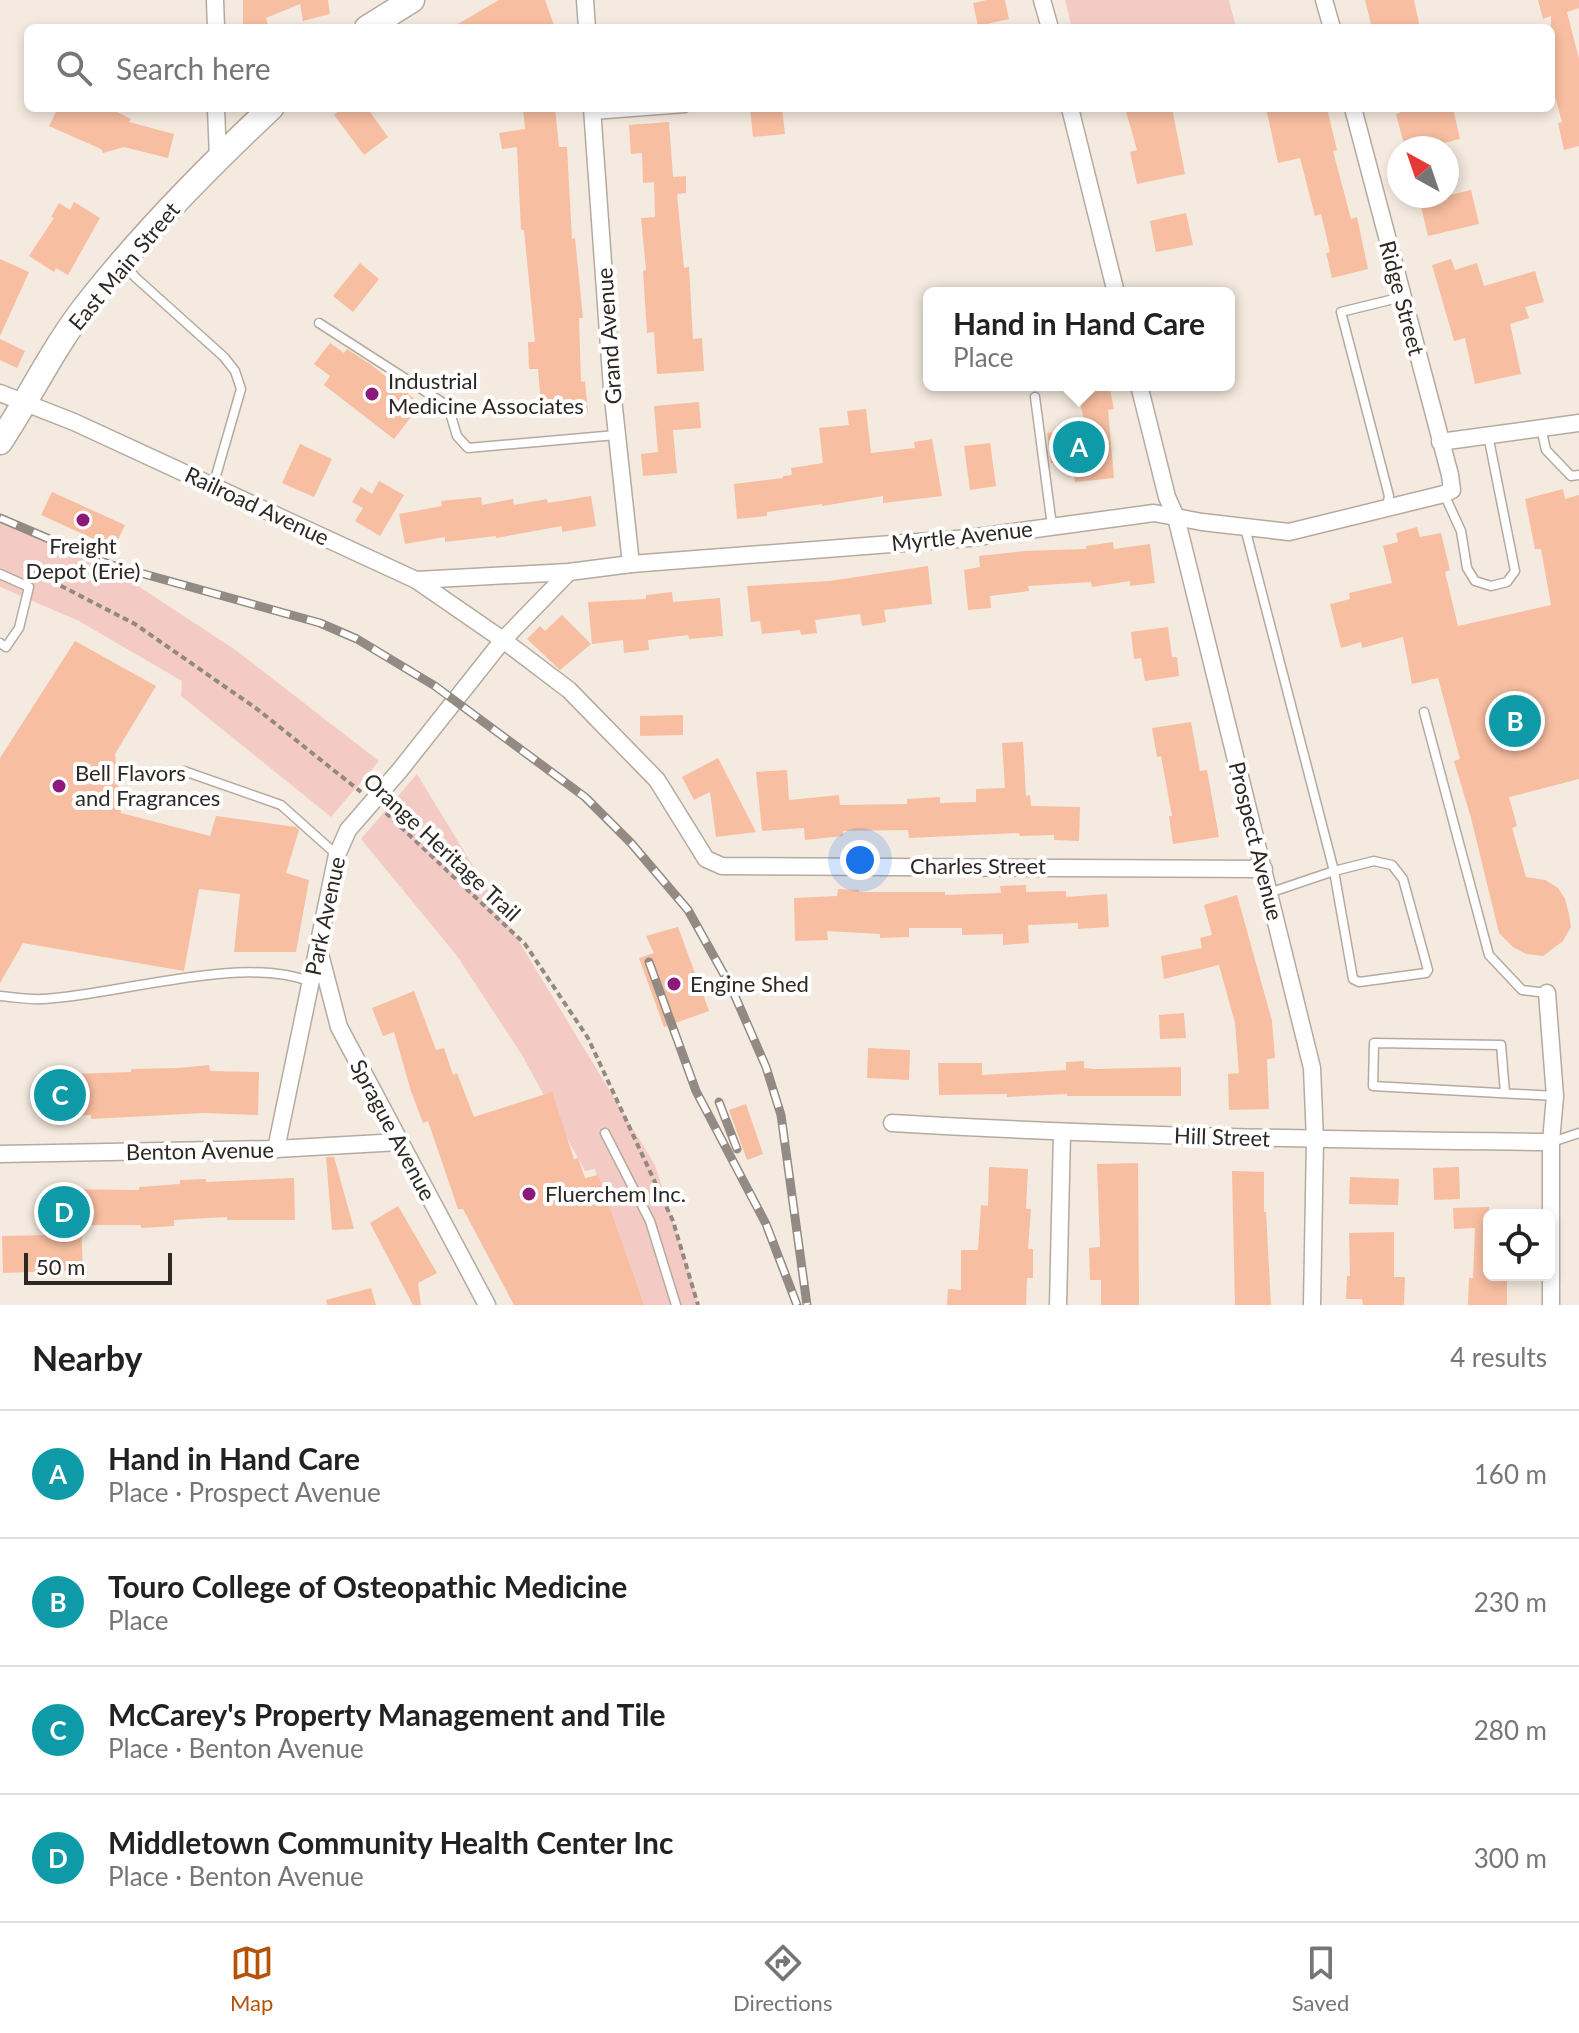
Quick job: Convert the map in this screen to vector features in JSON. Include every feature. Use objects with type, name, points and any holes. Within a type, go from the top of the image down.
[{"type":"main road","points":[[373,24],[412,0]]},
{"type":"main road","name":"East Main Street","points":[[0,442],[87,305],[218,158],[267,112]]},
{"type":"street","points":[[215,0],[216,24]]},
{"type":"street","points":[[585,0],[587,24]]},
{"type":"street","points":[[1042,0],[1049,24]]},
{"type":"street","points":[[1324,0],[1331,24]]},
{"type":"street","points":[[216,112],[218,158]]},
{"type":"street","name":"Grand Avenue","points":[[593,112],[617,435],[631,564]]},
{"type":"street","points":[[1071,112],[1115,287]]},
{"type":"street","name":"Ridge Street","points":[[1354,112],[1440,442]]},
{"type":"street","name":"Prospect Avenue","points":[[1140,391],[1167,497],[1176,517],[1312,1068],[1315,1140],[1312,1305]]},
{"type":"street","name":"Railroad Avenue","points":[[0,393],[74,422],[416,580],[503,640]]},
{"type":"street","points":[[1444,494],[1452,490],[1440,442],[1579,423]]},
{"type":"street","name":"Myrtle Avenue","points":[[416,580],[569,572],[631,564],[969,538],[1154,513],[1289,532],[1444,494]]},
{"type":"street","points":[[503,640],[569,572]]},
{"type":"street","name":"Charles Street","points":[[503,640],[569,690],[612,732],[657,780],[706,859],[722,866],[1264,869]]},
{"type":"street","name":"Park Avenue","points":[[276,1149],[337,855],[348,830],[503,640]]},
{"type":"street","name":"Sprague Avenue","points":[[319,948],[339,1027],[487,1305]]},
{"type":"street","points":[[1547,993],[1555,1096],[1551,1142],[1551,1305]]},
{"type":"street","name":"Hill Street","points":[[892,1123],[1062,1133],[1551,1142]]},
{"type":"street","points":[[1058,1305],[1062,1133]]},
{"type":"street","name":"Benton Avenue","points":[[0,1154],[276,1149],[399,1142]]},
{"type":"lane","points":[[123,263],[224,357],[235,371],[241,389],[213,486]]},
{"type":"lane","points":[[1387,507],[1389,496],[1341,312],[1402,297]]},
{"type":"lane","points":[[319,323],[448,406],[457,436],[468,448],[617,435]]},
{"type":"lane","points":[[1035,397],[1052,526]]},
{"type":"lane","points":[[1541,428],[1546,450],[1571,476],[1579,475]]},
{"type":"lane","points":[[1444,494],[1461,531],[1467,568],[1475,581],[1491,586],[1507,582],[1515,571],[1488,435]]},
{"type":"lane","points":[[1244,527],[1334,871],[1353,979],[1359,982],[1426,973],[1428,967],[1403,879],[1392,865],[1374,861],[1334,871],[1269,893]]},
{"type":"lane","points":[[0,574],[29,587],[19,628],[6,647],[0,643]]},
{"type":"lane","points":[[1424,712],[1489,955],[1522,990],[1547,993]]},
{"type":"lane","points":[[184,771],[281,805],[337,855]]},
{"type":"lane","points":[[0,996],[41,999],[224,974],[264,973],[311,982]]},
{"type":"lane","points":[[1505,1093],[1501,1045],[1374,1043],[1373,1086],[1555,1096]]},
{"type":"lane","points":[[605,1133],[650,1221],[676,1305]]},
{"type":"lane","points":[[1551,1142],[1579,1133]]},
{"type":"path","name":"Orange Heritage Trail","points":[[24,568],[135,624],[257,709],[373,802],[525,944],[588,1038],[673,1221],[698,1305]]},
{"type":"shaded area","points":[[1065,0],[1229,0],[1235,24],[1071,24]]},
{"type":"shaded area","points":[[0,520],[120,574],[237,651],[379,761],[331,817],[181,696],[182,681],[79,621],[0,587]]},
{"type":"shaded area","points":[[417,774],[655,1165],[698,1305],[636,1305],[595,1169],[585,1171],[522,1055],[457,956],[361,839]]},
{"type":"building","points":[[243,0],[328,0],[330,14],[303,21],[300,4],[266,18],[268,24],[243,24]]},
{"type":"building","points":[[499,0],[545,0],[554,24],[458,24]]},
{"type":"building","points":[[1005,0],[1009,19],[978,24],[973,3]]},
{"type":"building","points":[[1365,0],[1414,0],[1419,24],[1371,24]]},
{"type":"building","points":[[1538,0],[1579,0],[1579,8],[1567,12],[1579,59],[1579,146],[1564,150],[1558,123],[1562,122],[1555,97],[1555,24],[1551,24],[1551,16],[1543,19]]},
{"type":"building","points":[[56,112],[117,112],[131,119],[129,122],[174,134],[168,158],[124,147],[103,153],[101,149],[49,126]]},
{"type":"building","points":[[338,112],[370,112],[388,137],[364,155],[334,115]]},
{"type":"building","points":[[523,112],[555,112],[559,147],[567,147],[572,239],[575,238],[583,318],[579,318],[581,382],[585,381],[588,413],[542,417],[538,369],[529,369],[528,342],[535,342],[524,230],[521,230],[517,147],[502,149],[499,133],[525,129]]},
{"type":"building","points":[[750,112],[782,112],[785,134],[753,137]]},
{"type":"building","points":[[1126,112],[1173,112],[1185,174],[1137,184],[1130,152],[1137,150]]},
{"type":"building","points":[[1267,112],[1328,112],[1337,150],[1333,151],[1351,219],[1357,217],[1368,269],[1332,278],[1326,253],[1330,252],[1321,214],[1315,216],[1300,158],[1278,163]]},
{"type":"building","points":[[1454,112],[1460,139],[1459,136],[1402,136],[1396,114]]},
{"type":"building","points":[[669,122],[673,177],[686,176],[686,193],[677,194],[684,268],[689,267],[693,339],[702,338],[704,371],[657,374],[654,332],[647,333],[641,218],[655,217],[654,182],[643,183],[642,153],[631,154],[629,125]]},
{"type":"building","points":[[1471,190],[1479,224],[1428,236],[1421,208],[1459,208],[1459,193]]},
{"type":"building","points":[[74,202],[100,218],[68,275],[56,268],[54,272],[29,256],[54,218],[51,217],[59,203],[70,210]]},
{"type":"building","points":[[1186,213],[1193,245],[1156,252],[1150,221]]},
{"type":"building","points":[[0,259],[29,272],[0,336]]},
{"type":"building","points":[[1451,259],[1455,270],[1477,263],[1484,286],[1535,271],[1544,302],[1525,307],[1529,318],[1510,324],[1521,374],[1475,384],[1465,338],[1454,341],[1432,265]]},
{"type":"building","points":[[360,263],[379,279],[353,312],[333,296]]},
{"type":"building","points":[[0,339],[25,351],[17,368],[0,360]]},
{"type":"building","name":"Industrial Medicine Associates","points":[[330,343],[344,353],[347,349],[370,364],[421,404],[394,439],[324,385],[330,376],[314,364]]},
{"type":"building","points":[[1077,391],[1110,391],[1114,409],[1108,410],[1114,478],[1075,482],[1073,461],[1051,463],[1047,433],[1086,429]]},
{"type":"building","points":[[699,402],[701,428],[673,430],[677,473],[643,476],[641,454],[658,452],[654,406]]},
{"type":"building","points":[[866,409],[871,453],[915,448],[914,442],[932,439],[942,496],[883,503],[883,496],[737,519],[734,484],[783,478],[792,475],[791,468],[823,463],[819,428],[849,425],[847,411]]},
{"type":"building","points":[[990,443],[996,486],[970,490],[964,446]]},
{"type":"building","points":[[300,444],[332,459],[314,497],[282,483]]},
{"type":"building","points":[[379,481],[404,495],[380,536],[355,521],[363,508],[352,502],[361,487],[372,494]]},
{"type":"building","points":[[1563,489],[1565,499],[1579,495],[1579,779],[1509,797],[1517,826],[1512,828],[1526,877],[1545,880],[1558,888],[1569,914],[1571,927],[1563,941],[1543,956],[1526,954],[1513,947],[1499,933],[1454,761],[1460,759],[1438,678],[1412,684],[1403,637],[1362,648],[1361,642],[1341,648],[1330,604],[1350,599],[1349,593],[1392,583],[1383,546],[1398,542],[1396,533],[1417,527],[1420,537],[1441,533],[1450,570],[1445,572],[1458,626],[1551,605],[1541,549],[1535,549],[1525,499]]},
{"type":"building","name":"Freight Depot (Erie)","points":[[52,492],[125,525],[114,548],[41,515]]},
{"type":"building","points":[[591,496],[596,526],[562,532],[562,526],[496,538],[445,542],[445,537],[405,544],[399,514],[442,506],[441,501],[481,497],[482,505],[513,499],[514,505]]},
{"type":"building","points":[[1113,542],[1114,549],[1150,544],[1155,583],[1130,586],[1130,581],[1092,587],[1091,582],[1028,586],[1029,591],[990,596],[991,608],[968,610],[964,570],[980,567],[979,556],[1086,549],[1086,546]]},
{"type":"building","points":[[928,566],[932,604],[884,610],[886,622],[862,626],[860,614],[815,620],[817,633],[801,635],[800,630],[762,634],[760,621],[751,622],[747,586],[830,581]]},
{"type":"building","points":[[672,592],[673,602],[720,598],[723,636],[689,639],[688,635],[648,640],[649,650],[624,653],[623,640],[592,644],[588,602],[646,599],[646,595]]},
{"type":"building","points":[[562,615],[591,644],[560,670],[527,639],[540,626],[545,631]]},
{"type":"building","points":[[1168,627],[1172,657],[1177,657],[1179,676],[1145,681],[1141,658],[1134,659],[1131,632]]},
{"type":"building","name":"Bell Flavors and Fragrances","points":[[75,641],[156,686],[115,754],[121,813],[210,836],[216,816],[296,827],[299,830],[286,873],[309,880],[296,952],[234,952],[240,894],[199,889],[184,971],[23,943],[0,983],[0,758]]},
{"type":"building","points":[[683,715],[683,735],[640,736],[640,716]]},
{"type":"building","points":[[1191,722],[1200,771],[1207,770],[1219,837],[1173,844],[1169,816],[1172,816],[1161,756],[1157,757],[1152,728]]},
{"type":"building","points":[[1023,742],[1026,796],[1030,795],[1031,806],[1080,807],[1079,841],[1054,840],[1054,835],[1020,836],[1019,833],[909,838],[908,830],[843,831],[843,836],[805,840],[804,828],[762,831],[756,772],[787,770],[789,800],[839,795],[840,805],[907,804],[907,799],[940,797],[940,803],[976,802],[976,789],[1005,788],[1002,743]]},
{"type":"building","points":[[718,758],[756,832],[716,837],[710,792],[694,800],[682,777]]},
{"type":"building","points":[[1026,885],[1026,892],[1066,891],[1066,897],[1107,894],[1109,927],[1078,929],[1078,923],[1028,925],[1029,943],[1003,945],[1003,934],[962,935],[962,928],[909,928],[909,937],[880,938],[880,934],[827,931],[828,940],[795,941],[794,898],[837,896],[838,889],[859,892],[945,892],[945,895],[1001,893],[1000,886]]},
{"type":"building","points":[[1237,895],[1272,1021],[1275,1058],[1267,1059],[1269,1109],[1229,1110],[1228,1074],[1239,1073],[1235,1023],[1219,965],[1164,979],[1161,956],[1202,948],[1200,938],[1212,935],[1204,905]]},
{"type":"building","name":"Engine Shed","points":[[678,927],[709,1011],[664,1027],[639,958],[654,953],[646,936]]},
{"type":"building","name":"Fluerchem Inc.","points":[[414,991],[436,1050],[444,1048],[453,1075],[457,1073],[474,1117],[552,1092],[574,1159],[578,1158],[585,1178],[598,1175],[644,1305],[514,1305],[463,1209],[458,1209],[428,1121],[423,1123],[411,1091],[394,1032],[383,1036],[372,1008]]},
{"type":"building","points":[[1184,1013],[1186,1038],[1160,1039],[1159,1015]]},
{"type":"building","points":[[868,1048],[910,1050],[909,1080],[867,1078]]},
{"type":"building","points":[[1084,1061],[1084,1068],[1096,1069],[1181,1067],[1181,1096],[939,1095],[938,1063],[982,1063],[982,1075],[1066,1070],[1066,1062]]},
{"type":"building","points":[[209,1065],[210,1071],[259,1072],[258,1115],[204,1113],[91,1119],[91,1115],[47,1116],[44,1075]]},
{"type":"building","points":[[746,1104],[763,1154],[747,1160],[729,1110]]},
{"type":"building","points":[[326,1157],[334,1157],[354,1229],[332,1230]]},
{"type":"building","points":[[1138,1163],[1139,1305],[1101,1305],[1101,1280],[1090,1280],[1089,1248],[1100,1247],[1097,1164]]},
{"type":"building","points":[[989,1167],[1028,1169],[1026,1209],[1031,1209],[1028,1249],[1033,1249],[1033,1278],[1027,1278],[1026,1305],[947,1305],[948,1289],[961,1290],[961,1250],[978,1250],[981,1205],[988,1206]]},
{"type":"building","points":[[1459,1167],[1460,1199],[1434,1200],[1433,1168]]},
{"type":"building","points":[[1232,1171],[1264,1172],[1271,1305],[1235,1305]]},
{"type":"building","points":[[1350,1177],[1399,1179],[1398,1205],[1349,1204]]},
{"type":"building","points":[[294,1178],[295,1220],[227,1220],[227,1217],[174,1220],[174,1226],[141,1228],[141,1225],[81,1225],[83,1270],[3,1273],[2,1236],[48,1235],[46,1189],[139,1190],[139,1187],[180,1184],[180,1180],[206,1179],[206,1182]]},
{"type":"building","points":[[398,1206],[437,1273],[418,1283],[421,1305],[413,1305],[370,1223]]},
{"type":"building","points":[[1489,1207],[1483,1209],[1483,1281],[1507,1281],[1507,1305],[1468,1305],[1469,1278],[1473,1278],[1475,1228],[1454,1229],[1453,1208]]},
{"type":"building","points":[[1394,1232],[1394,1277],[1405,1277],[1404,1305],[1363,1305],[1362,1299],[1346,1299],[1347,1276],[1350,1276],[1349,1233]]},
{"type":"building","points":[[371,1288],[376,1305],[327,1305],[326,1300]]},
{"type":"railway","points":[[0,518],[108,564],[320,623],[357,639],[435,686],[585,797],[631,843],[688,910],[731,987],[766,1067],[781,1115],[807,1305]]},
{"type":"railway","points":[[649,962],[696,1091],[766,1224],[797,1305]]},
{"type":"railway","points":[[719,1102],[737,1149]]},
{"type":"place","name":"Industrial Medicine Associates","points":[[372,394]]},
{"type":"place","name":"Hand in Hand Care","points":[[1079,447]]},
{"type":"place","name":"Freight Depot (Erie)","points":[[83,520]]},
{"type":"place","name":"Touro College of Osteopathic Medicine","points":[[1515,721]]},
{"type":"place","name":"Bell Flavors and Fragrances","points":[[59,786]]},
{"type":"place","name":"Engine Shed","points":[[674,984]]},
{"type":"place","name":"McCarey's Property Management and Tile","points":[[60,1095]]},
{"type":"place","name":"Fluerchem Inc.","points":[[529,1194]]},
{"type":"place","name":"Middletown Community Health Center Inc","points":[[64,1212]]}]
